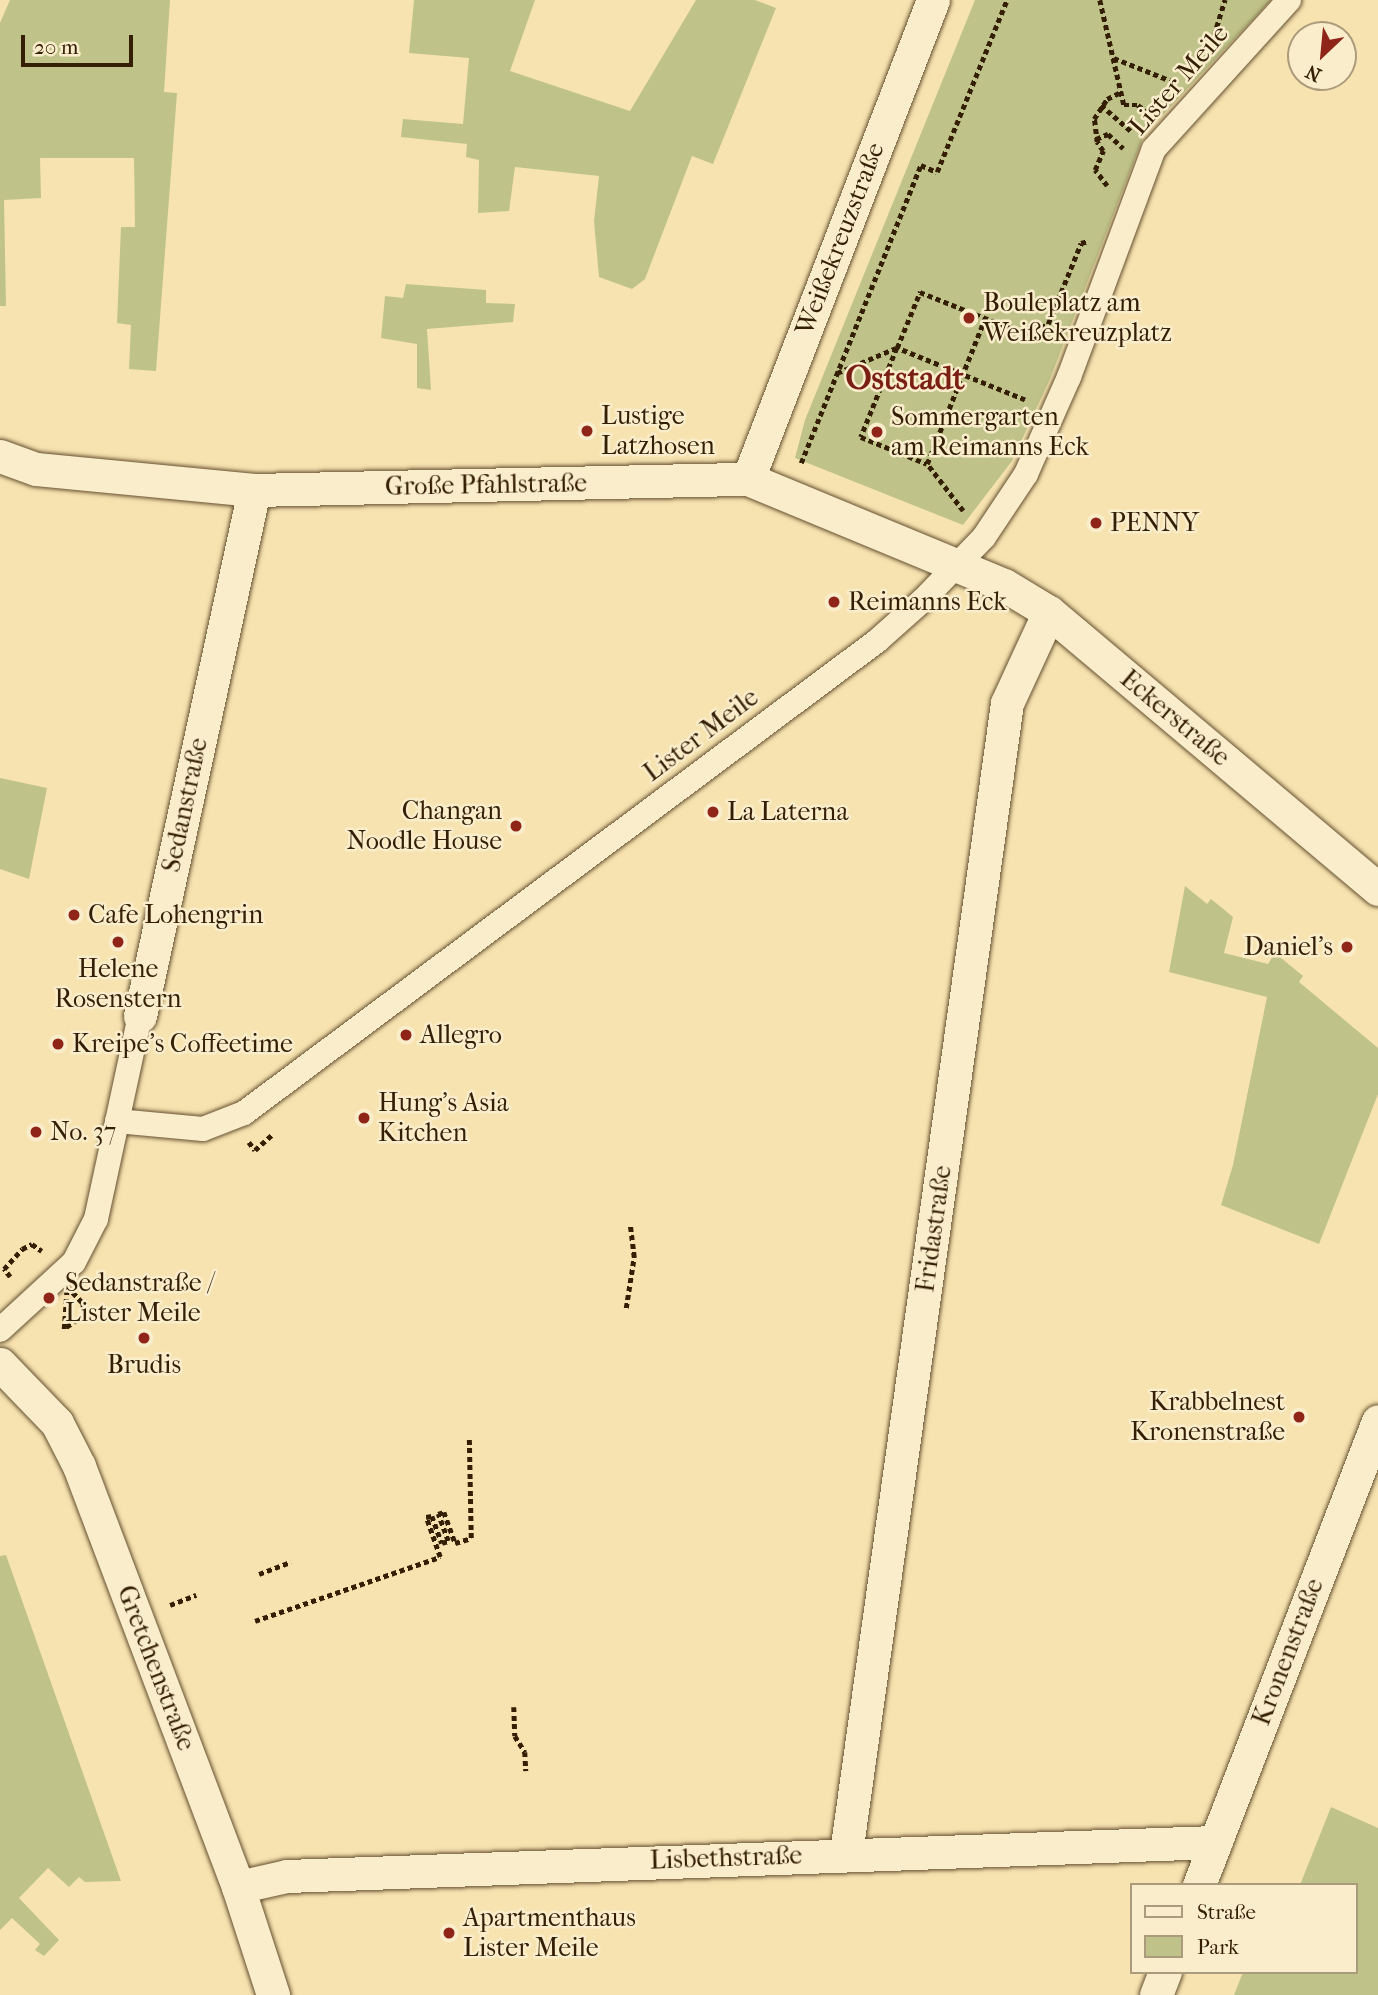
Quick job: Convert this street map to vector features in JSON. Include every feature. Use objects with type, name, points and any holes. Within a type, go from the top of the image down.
[{"type":"street","name":"Weißekreuzstraße","points":[[748,479],[933,0]]},
{"type":"street","name":"Lister Meile","points":[[117,1121],[202,1129],[244,1113],[877,641],[959,565],[984,537],[1026,474],[1054,411],[1154,149],[1289,0]]},
{"type":"street","name":"Große Pfahlstraße","points":[[0,456],[36,469],[254,490],[748,479],[959,565]]},
{"type":"street","name":"Sedanstraße","points":[[117,1121],[254,490]]},
{"type":"street","name":"Eckerstraße","points":[[959,565],[1049,612],[1378,889]]},
{"type":"street","name":"Fridastraße","points":[[846,1853],[1007,703],[1049,612]]},
{"type":"street","points":[[3,1328],[74,1262],[96,1219],[117,1121]]},
{"type":"street","name":"Gretchenstraße","points":[[0,1364],[57,1423],[79,1466],[238,1887],[273,1995]]},
{"type":"street","name":"Kronenstraße","points":[[1200,1883],[1378,1421]]},
{"type":"street","name":"Lisbethstraße","points":[[238,1887],[287,1876],[846,1853],[1216,1842]]},
{"type":"street","points":[[1156,1995],[1164,1974]]},
{"type":"path","points":[[788,495],[921,165],[937,172],[1007,0]]},
{"type":"path","points":[[1100,0],[1124,105]]},
{"type":"path","points":[[1113,57],[1180,84]]},
{"type":"path","points":[[1115,196],[1095,170],[1103,151],[1094,130],[1101,105],[1121,92]]},
{"type":"path","points":[[1101,105],[1116,118]]},
{"type":"path","points":[[984,537],[927,464],[861,438],[920,292],[1025,334],[1048,324],[1081,243],[1098,238]]},
{"type":"path","points":[[927,464],[985,318]]},
{"type":"path","points":[[837,373],[897,348],[1054,411]]},
{"type":"path","points":[[626,1308],[634,1257],[630,1226]]},
{"type":"path","points":[[11,1276],[4,1269],[22,1249],[32,1244],[41,1250]]},
{"type":"path","points":[[64,1329],[85,1315]]},
{"type":"path","points":[[255,1621],[439,1557],[426,1517],[432,1516],[442,1543],[448,1541],[438,1514],[444,1512],[455,1543],[471,1538],[469,1436]]},
{"type":"path","points":[[259,1574],[291,1562]]},
{"type":"path","points":[[514,1707],[515,1736],[525,1752],[526,1771]]},
{"type":"green space","points":[[10,0],[170,0],[164,92],[177,93],[156,371],[129,369],[131,325],[117,323],[121,227],[135,227],[134,158],[40,158],[41,198],[4,200],[6,306],[0,306],[0,23]]},
{"type":"green space","points":[[414,0],[535,0],[510,71],[630,111],[696,0],[755,0],[776,8],[713,164],[692,156],[645,279],[632,289],[599,277],[594,221],[599,176],[515,167],[509,211],[478,213],[479,160],[466,157],[467,144],[401,137],[403,119],[463,124],[469,58],[409,53]]},
{"type":"green space","points":[[975,0],[1271,0],[1144,135],[1050,379],[1012,461],[963,525],[795,458],[805,420]]},
{"type":"green space","points":[[406,284],[486,290],[486,303],[515,304],[513,322],[427,329],[431,390],[417,388],[417,344],[381,338],[385,296],[403,298]]},
{"type":"green space","points":[[0,778],[47,788],[29,879],[0,869]]},
{"type":"green space","points":[[1185,886],[1207,904],[1211,899],[1233,917],[1224,953],[1268,964],[1275,953],[1303,976],[1299,982],[1378,1048],[1378,1094],[1319,1244],[1221,1205],[1233,1165],[1267,997],[1169,972]]},
{"type":"green space","points":[[6,1555],[121,1881],[85,1882],[79,1877],[69,1887],[48,1868],[19,1898],[59,1940],[44,1956],[35,1950],[40,1944],[12,1918],[0,1930],[0,1556]]},
{"type":"green space","points":[[1331,1807],[1378,1828],[1378,1995],[1234,1995],[1242,1974],[1357,1974],[1357,1883],[1301,1883]]},
{"type":"place","name":"Bouleplatz am Weißekreuzplatz","points":[[969,318]]},
{"type":"place","name":"Lustige Latzhosen","points":[[587,431]]},
{"type":"place","name":"Sommergarten am Reimanns Eck","points":[[877,432]]},
{"type":"place","name":"PENNY","points":[[1096,523]]},
{"type":"place","name":"Reimanns Eck","points":[[834,602]]},
{"type":"place","name":"La Laterna","points":[[713,812]]},
{"type":"place","name":"Changan Noodle House","points":[[516,826]]},
{"type":"place","name":"Cafe Lohengrin","points":[[74,915]]},
{"type":"place","name":"Helene Rosenstern","points":[[118,942]]},
{"type":"place","name":"Daniel's","points":[[1347,947]]},
{"type":"place","name":"Allegro","points":[[406,1035]]},
{"type":"place","name":"Kreipe's Coffeetime","points":[[58,1044]]},
{"type":"place","name":"Hung's Asia Kitchen","points":[[364,1118]]},
{"type":"place","name":"No. 37","points":[[36,1132]]},
{"type":"place","name":"Sedanstraße / Lister Meile","points":[[49,1298]]},
{"type":"place","name":"Brudis","points":[[144,1338]]},
{"type":"place","name":"Krabbelnest Kronenstraße","points":[[1299,1417]]},
{"type":"place","name":"Apartmenthaus Lister Meile","points":[[449,1933]]},
{"type":"district","name":"Oststadt","points":[[905,379]]}]
